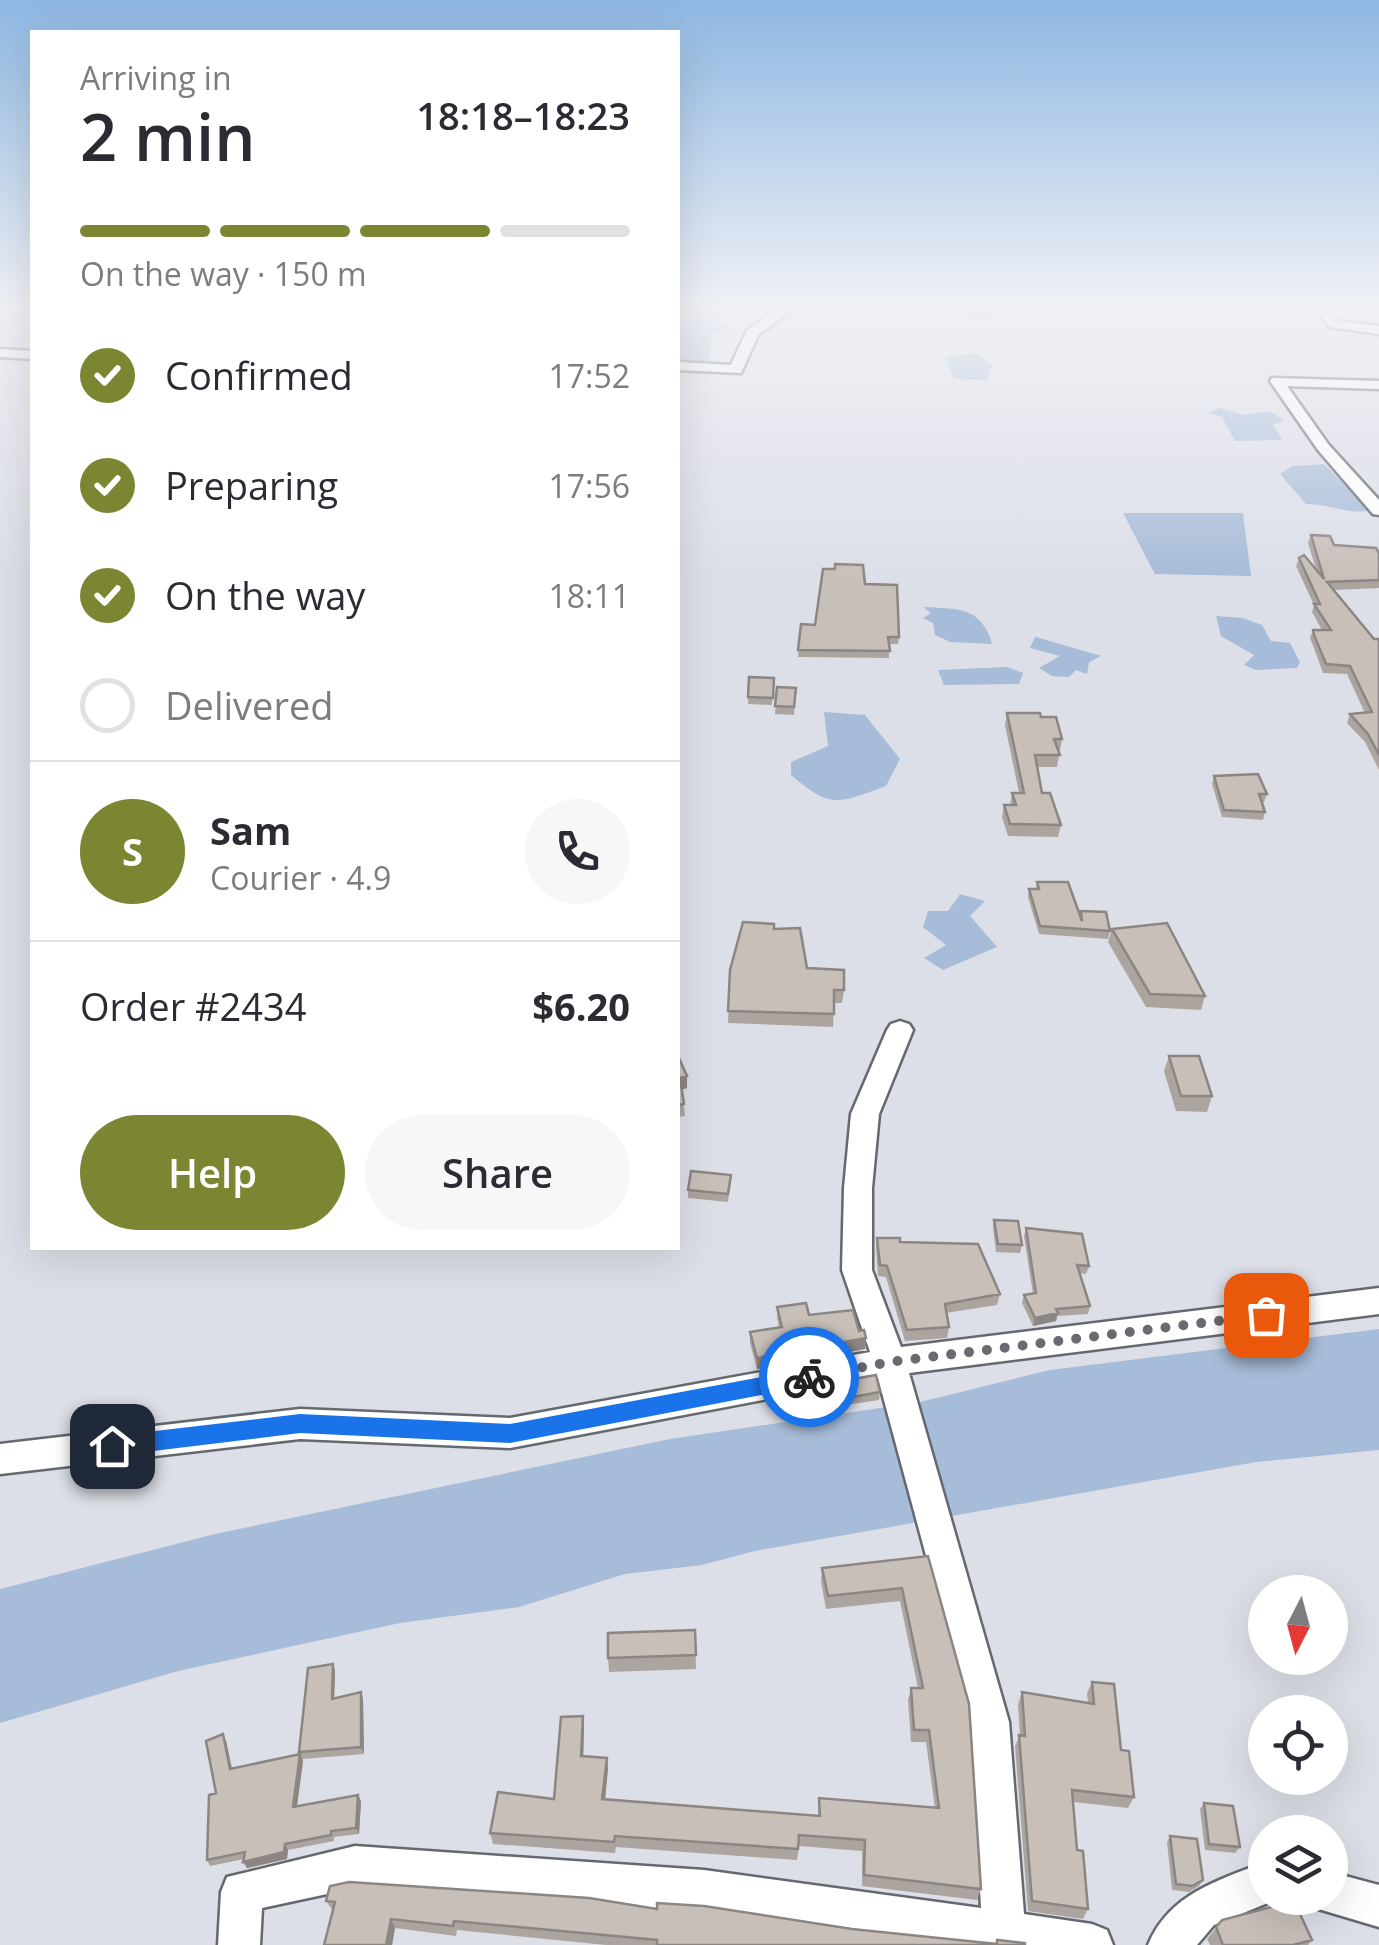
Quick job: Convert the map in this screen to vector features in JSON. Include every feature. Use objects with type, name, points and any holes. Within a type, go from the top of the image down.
[{"type":"street","points":[[1288,396],[1323,447],[1379,510]]},
{"type":"street","points":[[900,1030],[866,1114],[858,1188],[857,1270],[893,1371],[990,1722],[1004,1932]]},
{"type":"street","points":[[0,1459],[300,1424],[510,1433],[893,1371],[1379,1301]]},
{"type":"street","points":[[239,1945],[242,1892],[355,1867],[704,1890],[1092,1945]]},
{"type":"street","points":[[1168,1945],[1198,1910],[1248,1890]]},
{"type":"street","points":[[1348,1898],[1379,1906]]},
{"type":"water","points":[[1219,408],[1244,415],[1270,411],[1284,421],[1273,424],[1282,440],[1235,441],[1222,417],[1209,413]]},
{"type":"water","points":[[1324,464],[1370,510],[1306,504],[1280,474],[1292,466]]},
{"type":"water","points":[[1123,513],[1243,513],[1251,576],[1155,574]]},
{"type":"water","points":[[923,607],[974,616],[982,622],[992,644],[950,642],[935,635],[933,623],[923,618],[931,613]]},
{"type":"water","points":[[1216,616],[1243,618],[1262,625],[1271,641],[1290,643],[1300,662],[1297,668],[1256,670],[1244,665],[1254,655],[1221,636]]},
{"type":"water","points":[[1035,637],[1101,656],[1089,662],[1087,674],[1076,670],[1069,677],[1052,676],[1039,668],[1060,656],[1030,648]]},
{"type":"water","points":[[1007,667],[1023,673],[1019,684],[944,685],[938,670]]},
{"type":"water","points":[[824,712],[865,715],[900,759],[886,786],[836,800],[816,794],[791,775],[791,762],[828,746]]},
{"type":"water","points":[[960,894],[985,901],[970,916],[997,947],[943,970],[924,958],[946,945],[923,927],[928,911],[948,911]]},
{"type":"water","points":[[1379,1329],[1379,1450],[1256,1462],[755,1551],[702,1565],[625,1574],[519,1607],[400,1623],[178,1671],[0,1723],[0,1589],[215,1534],[670,1439],[920,1402],[1050,1370]]},
{"type":"building","points":[[1311,535],[1330,536],[1334,545],[1376,548],[1379,553],[1379,580],[1327,582],[1374,639],[1379,639],[1379,755],[1368,734],[1350,714],[1372,712],[1350,666],[1326,664],[1314,635],[1313,630],[1331,630],[1314,604],[1320,604],[1299,558],[1304,555],[1324,579]]},
{"type":"building","points":[[835,564],[863,565],[865,584],[897,585],[899,637],[888,637],[890,651],[798,650],[801,624],[815,625],[823,569],[835,569]]},
{"type":"building","points":[[749,677],[774,678],[773,698],[748,697]]},
{"type":"building","points":[[777,687],[796,688],[794,707],[775,706]]},
{"type":"building","points":[[1007,713],[1056,717],[1062,739],[1054,739],[1060,755],[1035,755],[1042,793],[1050,793],[1061,825],[1010,824],[1004,805],[1016,805],[1012,793],[1024,793]]},
{"type":"building","points":[[1258,774],[1267,794],[1259,794],[1265,812],[1224,810],[1214,776]]},
{"type":"building","points":[[1037,882],[1068,882],[1082,921],[1081,911],[1106,912],[1110,931],[1040,926],[1029,889],[1039,889]]},
{"type":"building","points":[[743,922],[774,924],[774,929],[800,928],[807,968],[844,970],[844,990],[834,990],[834,1014],[728,1011],[730,970]]},
{"type":"building","points":[[1167,923],[1205,996],[1150,994],[1112,929]]},
{"type":"building","points":[[1169,1056],[1199,1056],[1212,1096],[1181,1096]]},
{"type":"building","points":[[691,1171],[731,1175],[728,1194],[688,1190]]},
{"type":"building","points":[[994,1220],[1018,1221],[1022,1245],[998,1244]]},
{"type":"building","points":[[1026,1228],[1082,1234],[1089,1266],[1077,1265],[1090,1306],[1056,1309],[1058,1313],[1035,1318],[1024,1295],[1036,1293]]},
{"type":"building","points":[[877,1238],[978,1244],[1000,1294],[945,1304],[949,1327],[907,1330],[887,1266],[880,1265]]},
{"type":"building","points":[[806,1303],[809,1315],[853,1310],[859,1331],[864,1330],[866,1338],[757,1358],[750,1332],[782,1327],[777,1307]]},
{"type":"building","points":[[876,1375],[880,1392],[847,1398],[842,1381]]},
{"type":"building","points":[[928,1556],[969,1704],[981,1889],[864,1875],[865,1840],[799,1835],[798,1849],[615,1836],[614,1842],[490,1833],[498,1792],[554,1799],[561,1717],[583,1716],[581,1756],[607,1758],[602,1799],[820,1816],[819,1798],[939,1808],[929,1730],[914,1730],[911,1688],[923,1688],[902,1588],[828,1596],[822,1568]]},
{"type":"building","points":[[695,1630],[696,1655],[608,1658],[608,1633]]},
{"type":"building","points":[[333,1664],[332,1699],[361,1692],[361,1747],[299,1752],[308,1668]]},
{"type":"building","points":[[1092,1682],[1114,1684],[1121,1750],[1129,1751],[1134,1797],[1072,1790],[1077,1850],[1083,1851],[1088,1909],[1032,1901],[1019,1735],[1025,1736],[1022,1692],[1094,1704]]},
{"type":"building","points":[[223,1734],[230,1769],[300,1754],[293,1807],[358,1795],[356,1828],[285,1844],[284,1852],[243,1862],[245,1852],[207,1860],[209,1795],[216,1793],[206,1741]]},
{"type":"building","points":[[1204,1803],[1233,1806],[1240,1847],[1209,1844]]},
{"type":"building","points":[[1170,1836],[1197,1839],[1203,1880],[1192,1886],[1176,1884]]},
{"type":"building","points":[[349,1882],[589,1898],[657,1909],[657,1903],[704,1906],[852,1929],[1025,1945],[657,1945],[657,1940],[391,1919],[386,1945],[324,1945],[335,1902],[326,1901],[330,1886]]},
{"type":"building","points":[[1248,1913],[1300,1915],[1312,1940],[1293,1945],[1223,1945],[1216,1927],[1222,1920]]},
{"type":"way so far","points":[[809,1377],[890,1362],[1266,1315]]},
{"type":"route","points":[[112,1446],[300,1424],[510,1433],[809,1377]]}]
